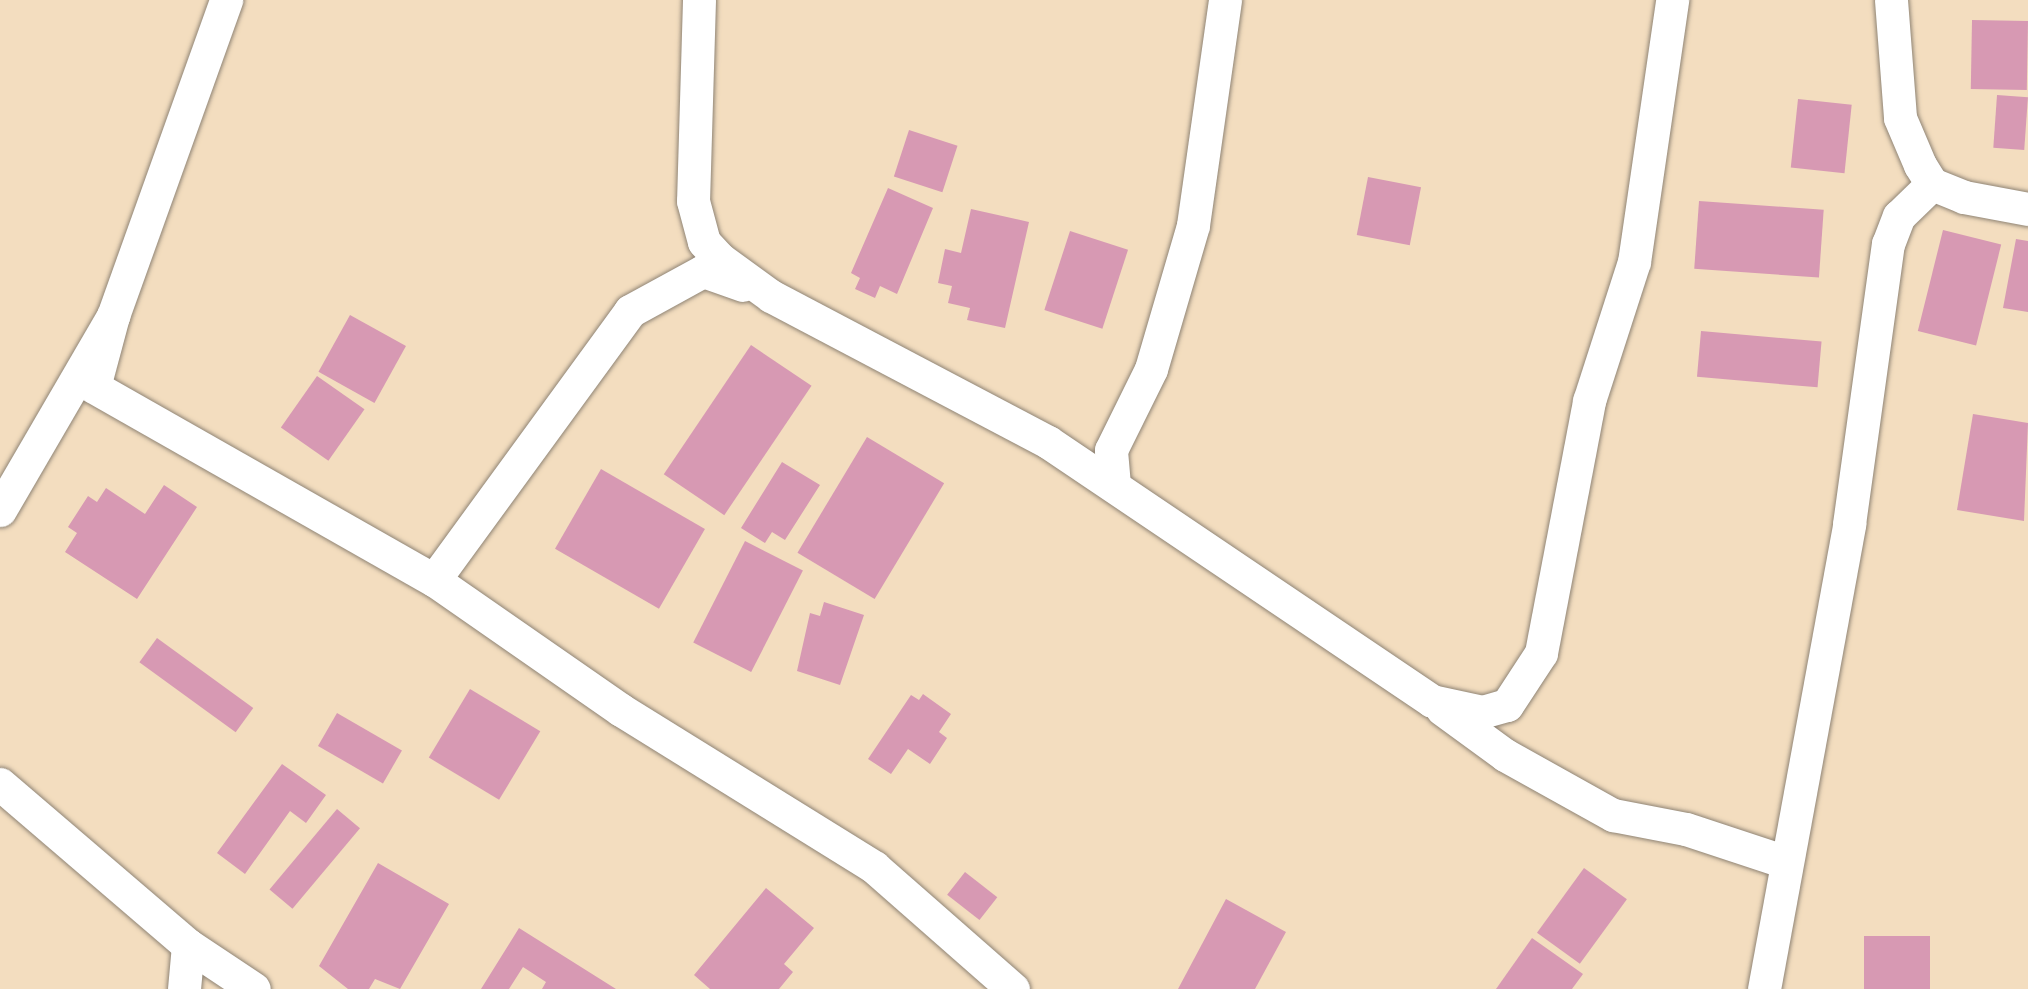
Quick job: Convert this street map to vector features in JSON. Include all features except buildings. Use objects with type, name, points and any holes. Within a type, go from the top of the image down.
[{"type":"street","points":[[94,387],[113,316],[226,0]]},
{"type":"street","points":[[699,0],[693,201],[704,242],[771,296]]},
{"type":"street","points":[[1114,485],[1111,450],[1118,429],[1151,369],[1175,300],[1193,225],[1225,0]]},
{"type":"street","points":[[1432,701],[1482,712],[1507,705],[1541,653],[1589,401],[1634,262],[1672,0]]},
{"type":"street","points":[[1891,0],[1900,118],[1932,184],[2028,209]]},
{"type":"street","points":[[1764,989],[1783,862],[1849,524],[1888,244],[1899,216],[1932,184]]},
{"type":"street","points":[[435,580],[630,311],[703,271],[771,296],[1048,442],[1432,701],[1505,755],[1613,815],[1686,829],[1783,862]]},
{"type":"street","points":[[0,510],[113,316]]},
{"type":"street","points":[[94,387],[435,580],[621,710],[874,867],[1013,989]]},
{"type":"street","points":[[55,415],[71,421],[79,393],[94,387]]},
{"type":"street","points":[[1048,442],[1087,440],[1118,429]]},
{"type":"street","points":[[0,784],[188,946],[254,989]]},
{"type":"street","points":[[184,989],[188,946]]}]
